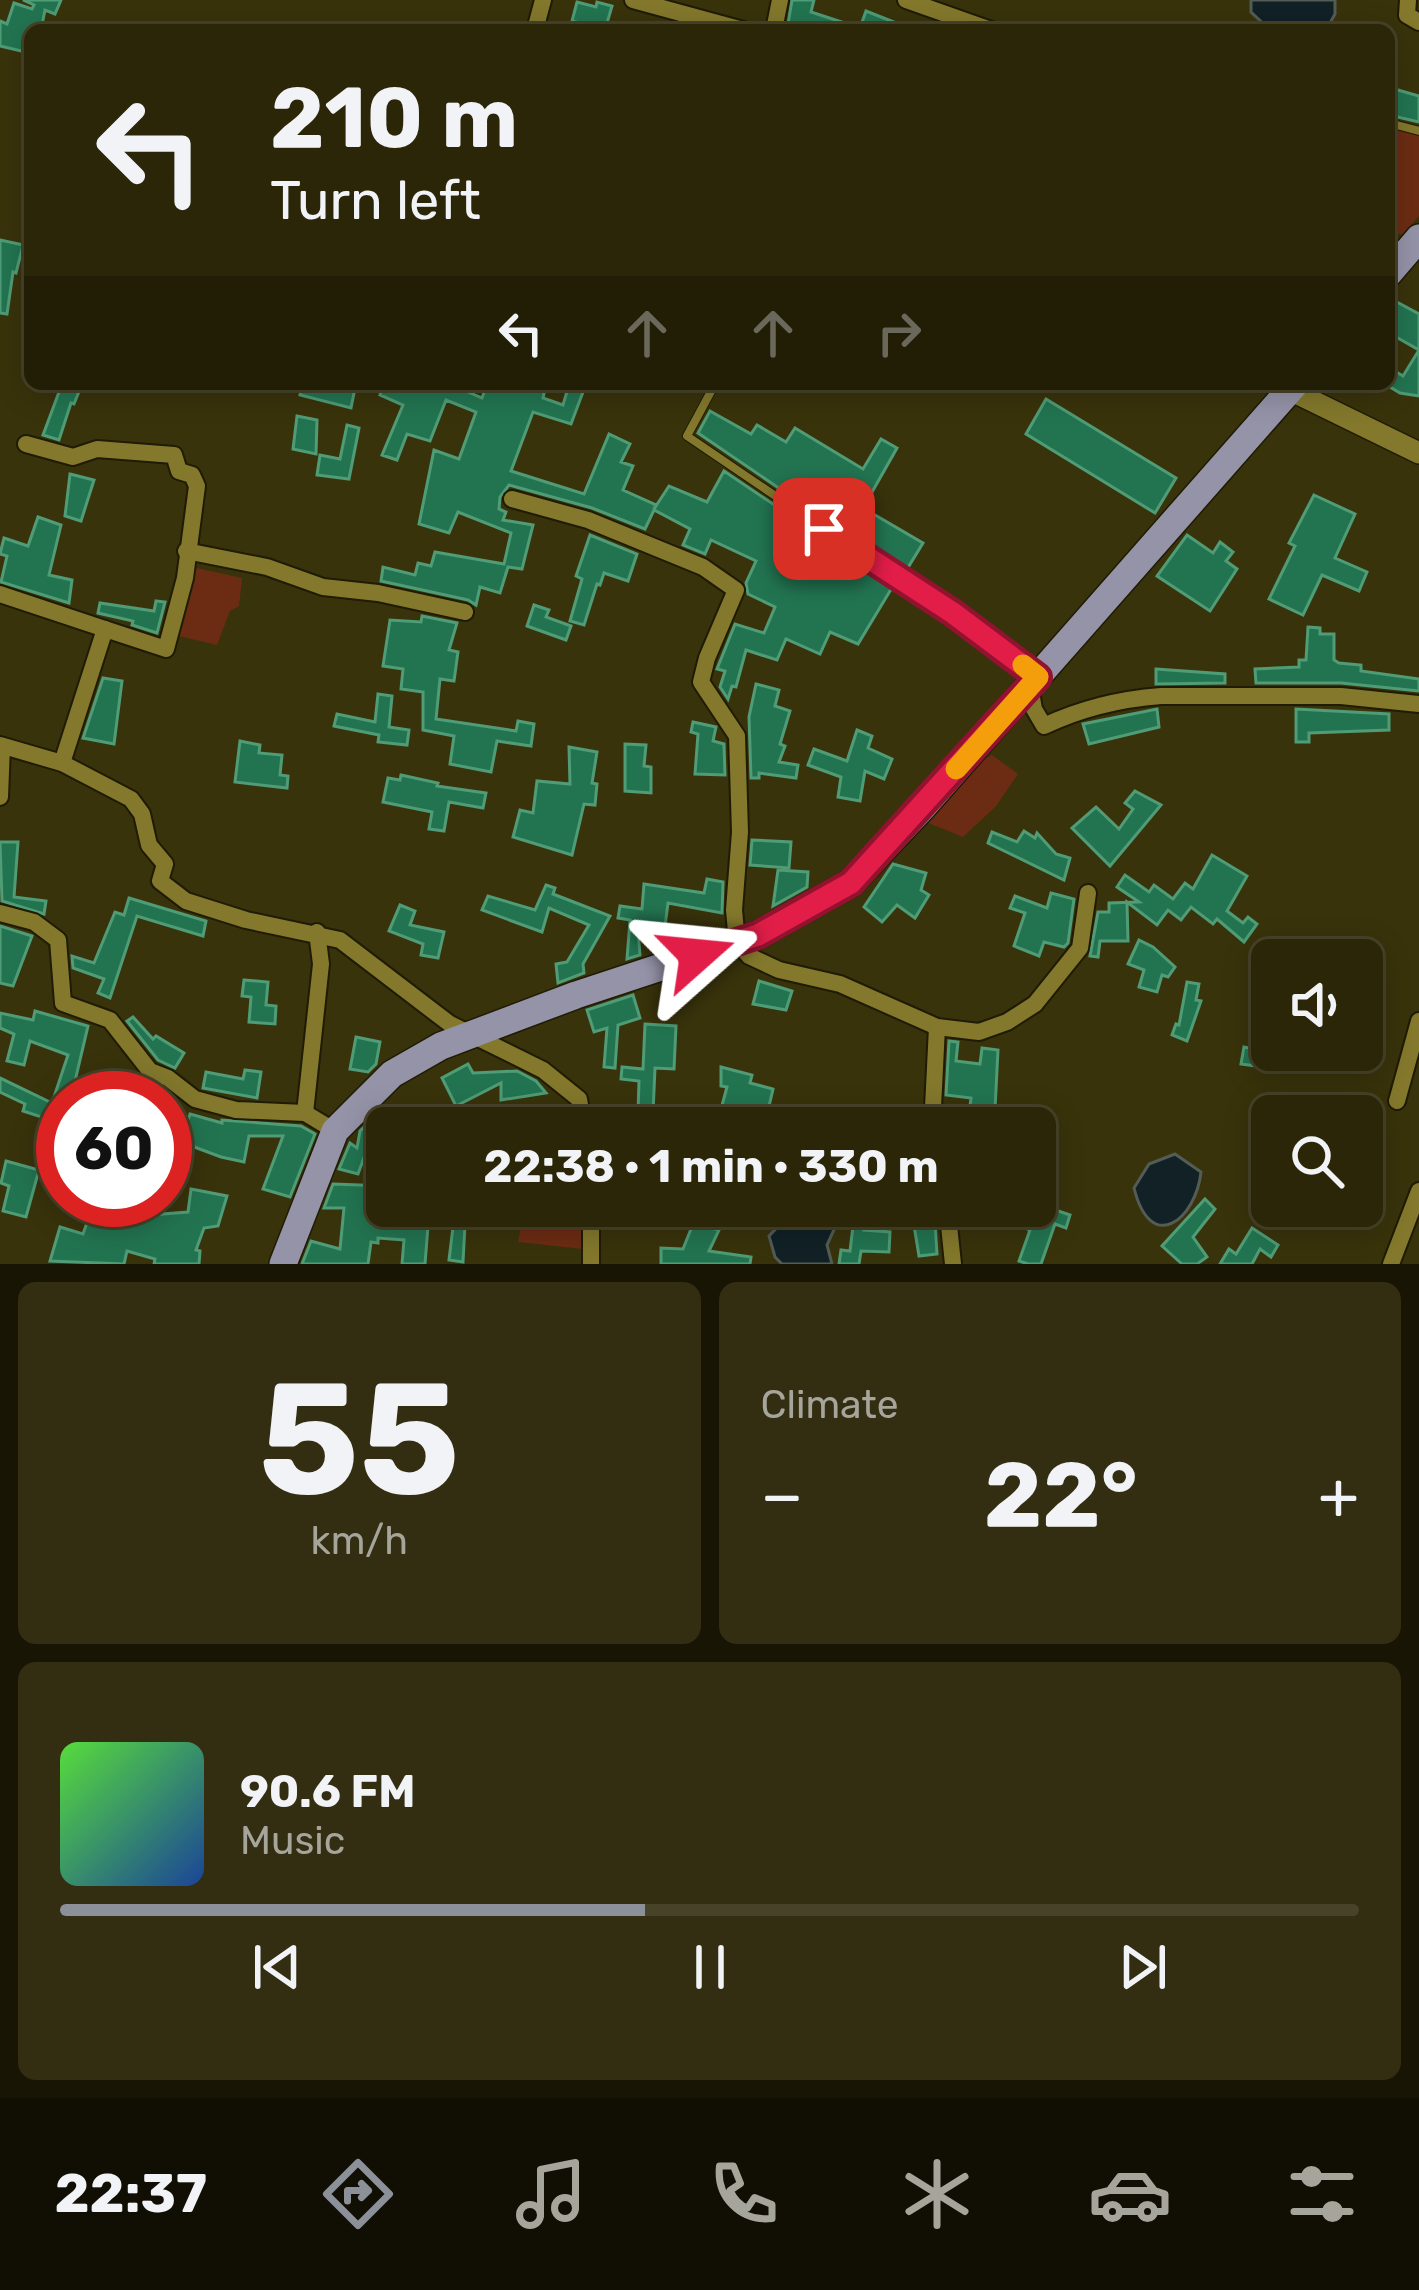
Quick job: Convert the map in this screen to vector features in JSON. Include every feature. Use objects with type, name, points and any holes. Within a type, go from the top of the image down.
[{"type":"main road","points":[[1395,266],[1419,238]]},
{"type":"main road","points":[[284,1264],[335,1131],[392,1073],[472,1034],[758,935],[851,883],[1289,390]]},
{"type":"street","points":[[634,0],[721,24]]},
{"type":"street","points":[[906,0],[975,24]]},
{"type":"street","points":[[1408,0],[1407,15],[1419,22]]},
{"type":"street","points":[[1298,390],[1419,453]]},
{"type":"street","points":[[0,594],[166,649],[184,578],[197,486],[193,475],[179,471],[174,455],[97,449],[73,457],[26,444]]},
{"type":"street","points":[[512,499],[588,520],[703,567],[736,590],[701,682],[737,736],[740,832],[734,910],[737,942],[749,956],[779,970],[840,983],[937,1028],[979,1032],[1035,1004],[1080,948],[1088,893]]},
{"type":"street","points":[[186,551],[267,567],[323,587],[378,593],[465,612]]},
{"type":"street","points":[[62,763],[105,629]]},
{"type":"street","points":[[1034,681],[1034,709],[1044,726],[1093,708],[1161,696],[1341,696],[1419,704]]},
{"type":"street","points":[[0,797],[1,746],[62,763],[131,799],[142,814],[149,844],[165,864],[160,881],[186,902],[246,920],[317,932],[350,946],[450,1024],[543,1070],[579,1099],[580,1107]]},
{"type":"street","points":[[0,913],[34,922],[58,940],[63,1003],[110,1020],[150,1071],[195,1099],[236,1110],[305,1113],[335,1131]]},
{"type":"street","points":[[305,1113],[321,964],[317,932]]},
{"type":"street","points":[[1397,1100],[1419,1021]]},
{"type":"street","points":[[933,1107],[937,1028]]},
{"type":"street","points":[[1391,1264],[1419,1191]]},
{"type":"street","points":[[591,1227],[591,1264]]},
{"type":"street","points":[[949,1227],[953,1264]]},
{"type":"lane","points":[[712,390],[687,436],[953,613],[1034,681]]},
{"type":"shaded area","points":[[1251,0],[1335,0],[1329,24],[1264,24],[1251,12]]},
{"type":"shaded area","points":[[1395,129],[1419,136],[1419,216],[1402,235],[1395,232]]},
{"type":"shaded area","points":[[192,567],[242,578],[239,606],[230,611],[217,645],[179,636]]},
{"type":"shaded area","points":[[992,755],[1018,774],[996,806],[963,837],[926,822],[958,775]]},
{"type":"shaded area","points":[[1175,1154],[1201,1172],[1182,1216],[1161,1225],[1142,1209],[1134,1188],[1149,1164]]},
{"type":"shaded area","points":[[521,1227],[584,1227],[583,1249],[518,1242]]},
{"type":"shaded area","points":[[778,1227],[835,1227],[827,1245],[832,1264],[782,1264],[769,1236]]},
{"type":"building","points":[[23,0],[61,0],[55,14],[45,10],[42,24],[24,24],[24,52],[0,46],[0,21],[7,24],[14,3],[32,9],[34,5]]},
{"type":"building","points":[[792,0],[814,0],[811,12],[848,24],[788,24]]},
{"type":"building","points":[[577,2],[612,6],[607,24],[572,21]]},
{"type":"building","points":[[866,11],[899,24],[861,24]]},
{"type":"building","points":[[1395,89],[1419,96],[1419,122],[1395,116]]},
{"type":"building","points":[[0,240],[23,245],[13,272],[7,314],[0,313]]},
{"type":"building","points":[[1395,301],[1419,314],[1419,350],[1395,336]]},
{"type":"building","points":[[1419,350],[1419,396],[1395,390],[1395,371],[1403,376]]},
{"type":"building","points":[[60,390],[80,390],[59,440],[43,435]]},
{"type":"building","points":[[301,390],[355,390],[351,408],[300,395]]},
{"type":"building","points":[[382,390],[464,390],[482,398],[485,390],[545,390],[543,398],[563,405],[567,390],[583,392],[571,424],[533,412],[511,471],[584,494],[609,434],[630,444],[621,462],[633,466],[623,490],[656,505],[654,509],[669,486],[707,502],[724,471],[816,533],[816,539],[893,586],[858,644],[830,632],[820,654],[786,639],[777,660],[746,650],[728,699],[720,687],[725,671],[717,669],[735,624],[764,633],[775,607],[748,594],[746,583],[756,561],[711,540],[705,554],[683,545],[690,529],[654,510],[645,529],[592,508],[509,485],[500,497],[499,509],[506,512],[503,520],[533,525],[522,569],[508,567],[500,593],[480,587],[476,605],[381,581],[383,567],[415,575],[418,563],[431,566],[435,552],[504,564],[511,533],[458,512],[449,533],[419,524],[434,450],[459,459],[476,412],[446,400],[430,441],[407,434],[397,460],[382,455],[403,405],[380,395]]},
{"type":"building","points":[[1046,399],[1176,478],[1155,513],[1026,434]]},
{"type":"building","points":[[710,411],[751,434],[757,425],[786,442],[795,428],[863,469],[881,439],[897,448],[863,508],[923,543],[904,574],[850,537],[854,531],[827,514],[824,519],[698,433]]},
{"type":"building","points":[[297,416],[317,420],[316,454],[293,449]]},
{"type":"building","points":[[347,425],[359,428],[349,479],[317,475],[320,455],[340,459]]},
{"type":"building","points":[[70,474],[94,480],[81,521],[65,516]]},
{"type":"building","points":[[1314,495],[1355,514],[1335,558],[1367,572],[1359,591],[1322,575],[1303,615],[1269,599],[1295,546],[1289,543]]},
{"type":"building","points":[[38,517],[61,525],[49,575],[72,580],[69,603],[1,582],[7,556],[0,554],[4,538],[28,546]]},
{"type":"building","points":[[590,535],[637,554],[628,581],[604,573],[584,625],[570,621],[582,579],[576,576]]},
{"type":"building","points":[[1187,535],[1213,553],[1220,542],[1233,552],[1226,561],[1237,569],[1210,611],[1157,576]]},
{"type":"building","points":[[156,601],[165,602],[157,633],[132,625],[133,621],[98,613],[100,603],[154,611]]},
{"type":"building","points":[[534,605],[549,610],[546,617],[571,626],[566,640],[527,626]]},
{"type":"building","points":[[422,616],[457,623],[449,650],[458,652],[454,681],[440,679],[436,719],[516,731],[518,721],[534,724],[531,746],[497,741],[491,772],[450,764],[454,736],[423,730],[423,692],[401,689],[403,669],[383,666],[390,620],[421,622]]},
{"type":"building","points":[[1308,627],[1320,628],[1320,634],[1334,634],[1334,660],[1339,663],[1419,679],[1419,691],[1341,683],[1256,683],[1255,669],[1299,667],[1299,660],[1306,660]]},
{"type":"building","points":[[1156,669],[1225,674],[1225,683],[1156,684]]},
{"type":"building","points":[[103,678],[122,681],[114,744],[83,738]]},
{"type":"building","points":[[756,684],[779,690],[775,706],[790,711],[779,762],[798,765],[796,778],[759,773],[759,778],[751,778],[749,717]]},
{"type":"building","points":[[378,694],[392,696],[389,727],[409,730],[407,745],[378,742],[379,735],[334,726],[337,714],[375,722]]},
{"type":"building","points":[[1157,709],[1159,727],[1089,744],[1083,724]]},
{"type":"building","points":[[1296,709],[1389,714],[1389,730],[1309,733],[1309,742],[1296,742]]},
{"type":"building","points":[[693,722],[716,727],[713,741],[724,744],[725,775],[695,774],[698,734],[691,732]]},
{"type":"building","points":[[857,730],[872,736],[868,748],[892,759],[884,779],[865,771],[860,801],[838,797],[841,777],[808,765],[814,749],[847,761]]},
{"type":"building","points":[[240,741],[260,745],[259,753],[282,755],[280,775],[288,776],[287,788],[235,782]]},
{"type":"building","points":[[625,744],[646,745],[644,766],[651,767],[651,793],[625,791]]},
{"type":"building","points":[[569,747],[597,752],[592,783],[597,784],[595,805],[584,804],[572,855],[513,837],[520,810],[533,813],[537,781],[570,784]]},
{"type":"building","points":[[401,775],[486,793],[483,808],[449,802],[444,831],[429,829],[432,812],[383,802],[388,778],[400,780]]},
{"type":"building","points":[[1135,791],[1161,805],[1110,866],[1072,828],[1096,807],[1119,829],[1133,809],[1125,803]]},
{"type":"building","points":[[1024,831],[1035,838],[1037,833],[1056,854],[1070,858],[1064,880],[988,843],[992,832],[1017,842]]},
{"type":"building","points":[[752,840],[791,842],[789,868],[750,865]]},
{"type":"building","points":[[0,842],[18,842],[14,897],[46,901],[44,914],[2,901]]},
{"type":"building","points":[[1212,855],[1247,876],[1227,911],[1243,923],[1248,917],[1257,924],[1244,942],[1217,919],[1213,924],[1191,907],[1181,920],[1168,910],[1157,925],[1128,902],[1139,902],[1117,887],[1125,875],[1149,892],[1154,885],[1173,899],[1185,883],[1193,889]]},
{"type":"building","points":[[893,864],[926,873],[921,890],[929,895],[915,918],[897,905],[882,922],[864,907]]},
{"type":"building","points":[[778,870],[808,872],[807,887],[773,906]]},
{"type":"building","points":[[707,879],[723,882],[722,913],[668,903],[664,934],[638,931],[640,955],[627,959],[630,920],[618,918],[620,906],[642,909],[644,884],[704,893]]},
{"type":"building","points":[[546,885],[555,888],[553,894],[610,916],[583,964],[584,973],[558,983],[556,964],[567,962],[589,925],[549,908],[542,932],[482,910],[488,896],[535,910]]},
{"type":"building","points":[[1051,893],[1074,899],[1068,943],[1064,947],[1044,942],[1039,956],[1014,946],[1025,913],[1010,908],[1015,896],[1047,908]]},
{"type":"building","points":[[129,898],[206,921],[203,936],[137,916],[110,998],[98,993],[104,979],[73,968],[72,956],[94,963],[115,912],[124,915]]},
{"type":"building","points":[[1127,902],[1128,941],[1100,941],[1098,957],[1090,956],[1098,912],[1109,912],[1109,903]]},
{"type":"building","points":[[400,905],[415,911],[410,925],[444,932],[438,958],[421,955],[423,944],[389,931]]},
{"type":"building","points":[[0,926],[32,936],[13,986],[0,983]]},
{"type":"building","points":[[1139,940],[1175,967],[1168,977],[1162,975],[1157,992],[1139,987],[1144,970],[1128,964]]},
{"type":"building","points":[[244,980],[268,982],[266,1005],[276,1006],[275,1024],[249,1022],[251,997],[242,996]]},
{"type":"building","points":[[759,981],[792,991],[786,1010],[753,1004]]},
{"type":"building","points":[[1187,982],[1199,984],[1196,1000],[1201,1001],[1187,1041],[1172,1035],[1179,1025]]},
{"type":"building","points":[[633,995],[640,1018],[618,1025],[615,1068],[604,1067],[607,1028],[594,1032],[587,1010]]},
{"type":"building","points":[[35,1011],[88,1026],[77,1071],[63,1071],[68,1055],[30,1041],[24,1065],[7,1061],[14,1034],[0,1028],[0,1013],[33,1020]]},
{"type":"building","points":[[133,1017],[153,1039],[156,1036],[184,1053],[175,1068],[158,1060],[127,1021]]},
{"type":"building","points":[[645,1024],[676,1026],[674,1069],[655,1068],[653,1107],[638,1107],[639,1081],[621,1079],[622,1067],[643,1069]]},
{"type":"building","points":[[356,1037],[380,1042],[376,1064],[368,1072],[350,1069]]},
{"type":"building","points":[[949,1041],[958,1042],[956,1061],[980,1064],[982,1048],[998,1050],[995,1107],[970,1106],[971,1098],[946,1095]]},
{"type":"building","points":[[1244,1047],[1251,1049],[1251,1065],[1241,1064]]},
{"type":"building","points":[[468,1064],[473,1073],[517,1071],[546,1093],[501,1100],[501,1083],[456,1106],[442,1078]]},
{"type":"building","points":[[721,1067],[752,1075],[750,1083],[773,1089],[769,1107],[722,1107],[727,1087],[721,1086]]},
{"type":"building","points":[[245,1070],[261,1072],[257,1098],[203,1088],[206,1072],[243,1079]]},
{"type":"building","points":[[0,1078],[36,1095],[36,1115],[0,1092]]},
{"type":"building","points":[[192,1115],[222,1123],[301,1126],[315,1134],[290,1197],[263,1189],[283,1136],[249,1136],[244,1162],[192,1146]]},
{"type":"building","points":[[366,1125],[366,1152],[358,1174],[339,1169],[350,1143],[357,1148]]},
{"type":"building","points":[[6,1161],[36,1169],[26,1217],[3,1211],[9,1186],[1,1183]]},
{"type":"building","points":[[333,1184],[366,1185],[366,1227],[428,1227],[425,1264],[402,1264],[404,1240],[378,1238],[378,1243],[371,1242],[368,1264],[302,1264],[311,1241],[340,1249],[344,1208],[324,1208]]},
{"type":"building","points":[[192,1189],[227,1196],[218,1226],[204,1228],[196,1250],[200,1251],[199,1264],[154,1264],[155,1259],[127,1251],[124,1264],[50,1261],[60,1227],[83,1234],[85,1227],[192,1227]]},
{"type":"building","points":[[1205,1199],[1215,1209],[1193,1237],[1207,1257],[1197,1264],[1182,1264],[1162,1246]]},
{"type":"building","points":[[1056,1210],[1070,1215],[1066,1228],[1056,1224]]},
{"type":"building","points":[[453,1227],[465,1227],[463,1262],[449,1260]]},
{"type":"building","points":[[692,1227],[706,1227],[719,1230],[709,1251],[751,1257],[750,1264],[661,1264],[661,1248],[683,1249]]},
{"type":"building","points":[[853,1227],[890,1232],[889,1252],[861,1251],[859,1264],[839,1264],[841,1250],[850,1251]]},
{"type":"building","points":[[914,1227],[935,1227],[937,1254],[919,1256]]},
{"type":"building","points":[[1022,1227],[1054,1227],[1041,1264],[1019,1261],[1030,1230]]},
{"type":"building","points":[[1252,1228],[1278,1245],[1271,1257],[1260,1249],[1252,1264],[1220,1264],[1229,1249],[1236,1254]]},
{"type":"slow traffic","points":[[956,769],[1038,677],[1023,665]]},
{"type":"route","points":[[697,955],[758,935],[851,883],[1038,677],[953,613],[824,529]]}]
